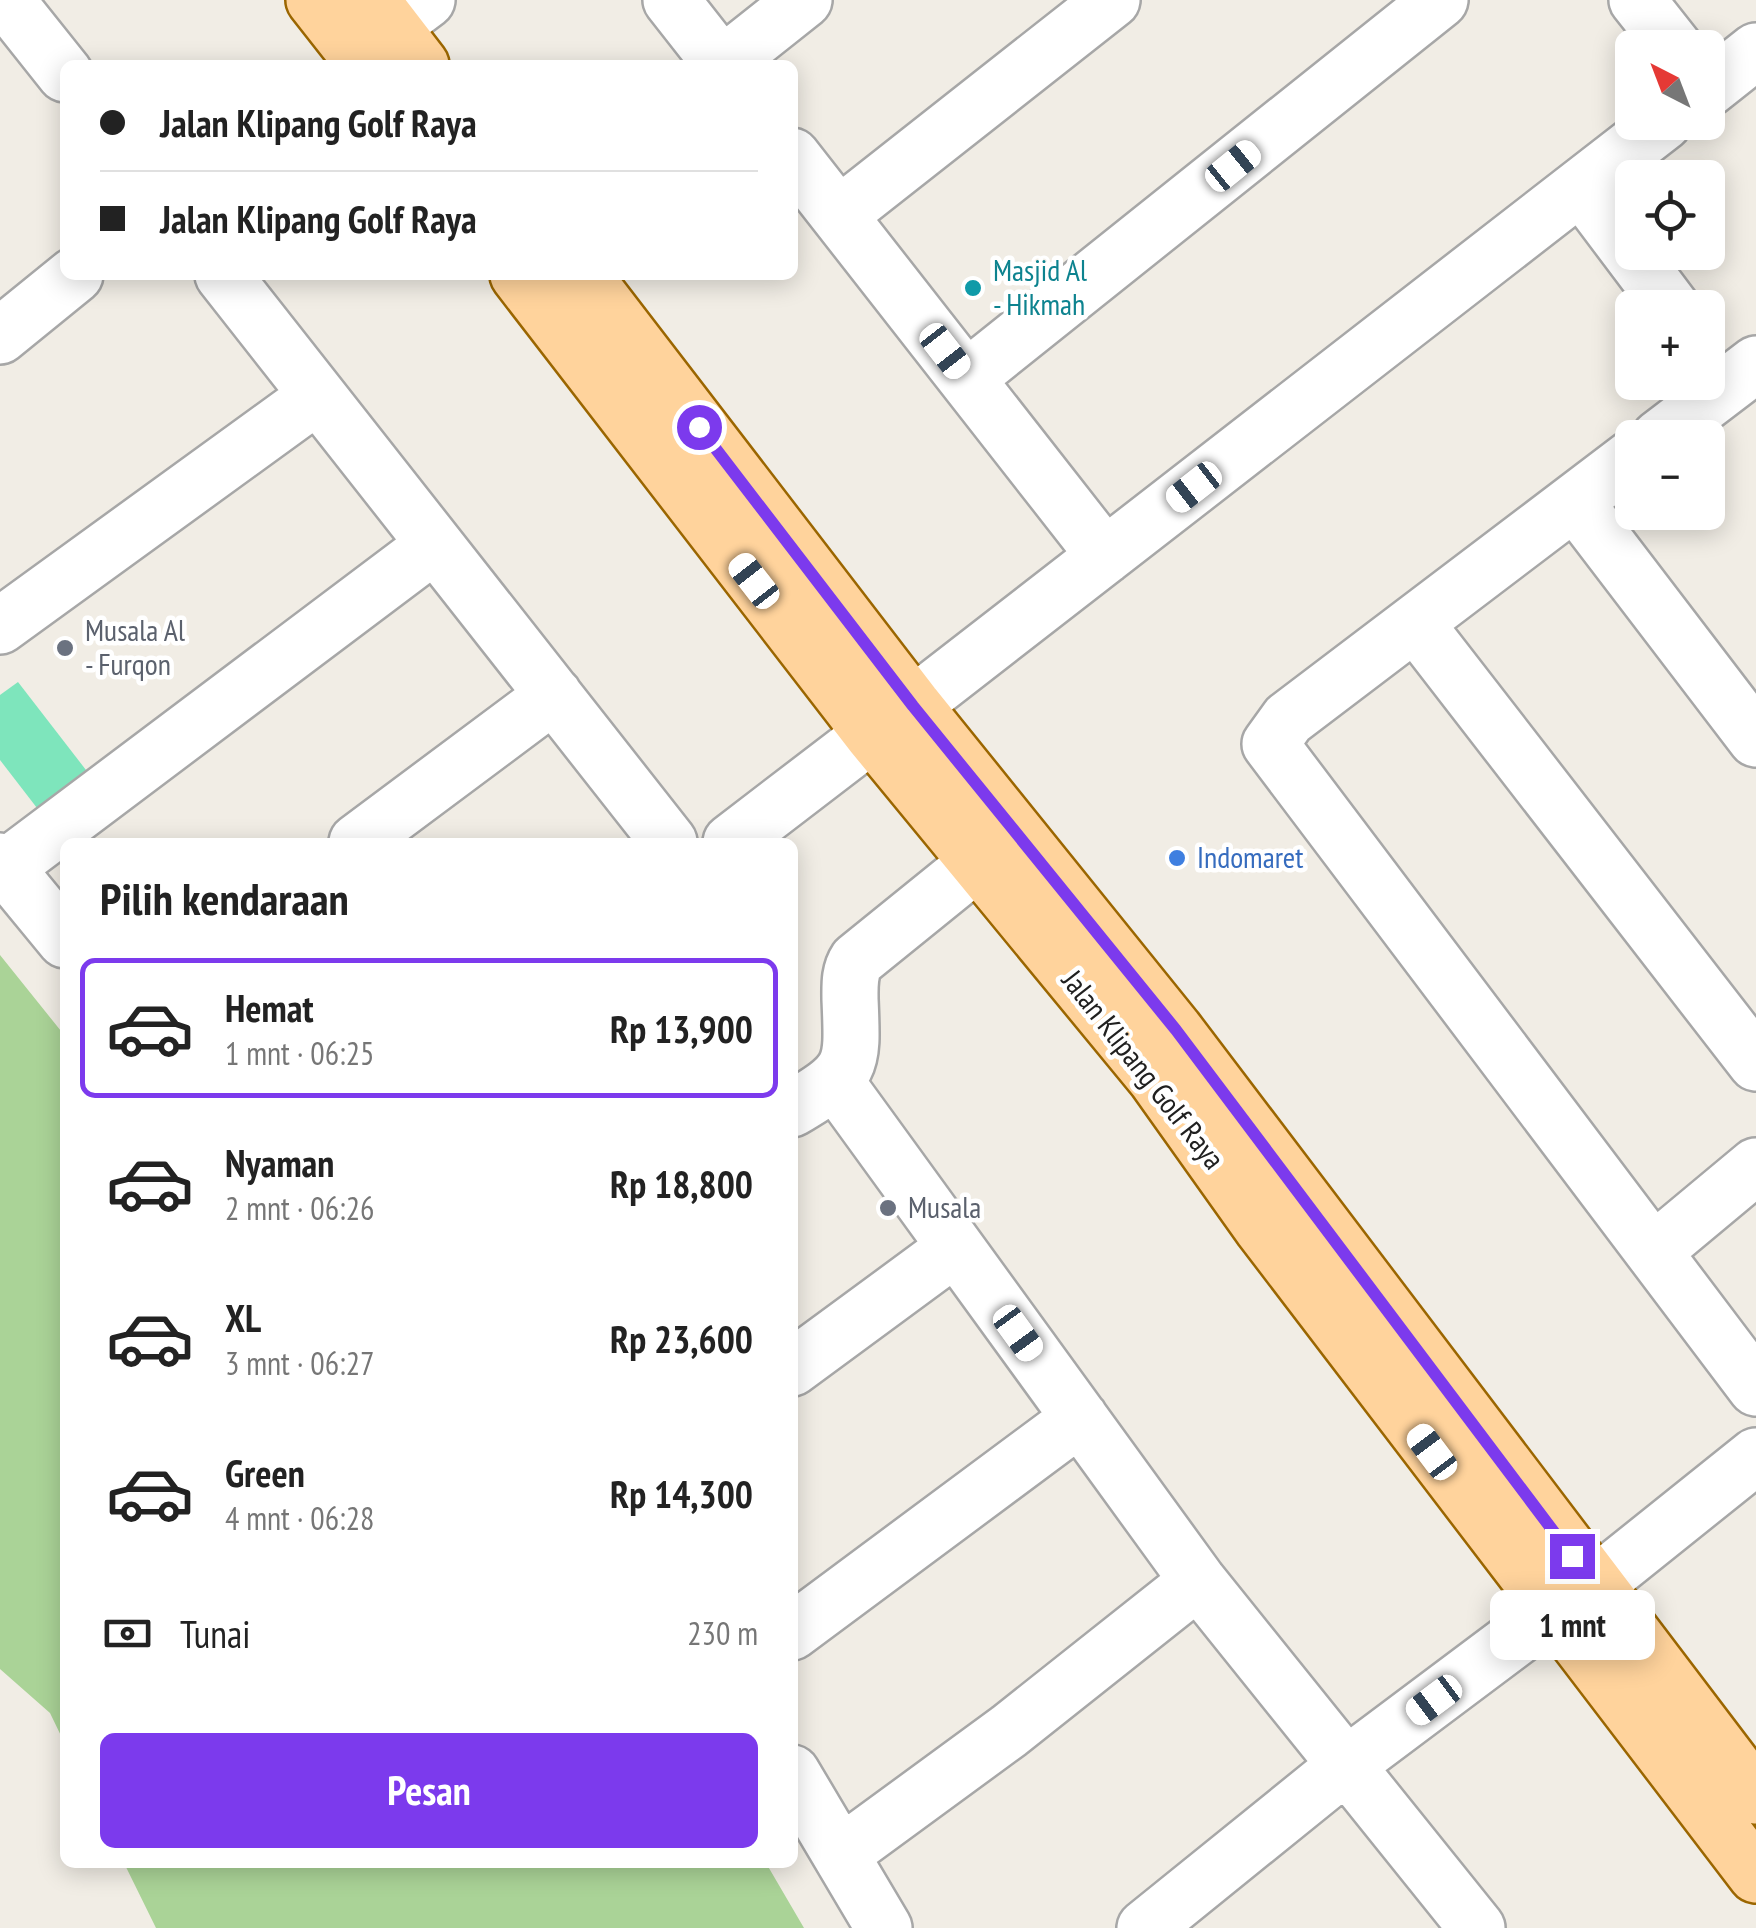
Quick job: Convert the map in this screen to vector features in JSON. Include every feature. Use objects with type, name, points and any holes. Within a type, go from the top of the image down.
[{"type":"main road","points":[[314,0],[382,40]]},
{"type":"main road","name":"Jalan Klipang Golf Raya","points":[[522,280],[1035,894],[1176,1030],[1573,1598],[1728,1785],[1756,1875]]},
{"type":"main road","name":"Jalan Klipang Golf Raya","points":[[586,280],[893,720],[978,862],[1035,894]]},
{"type":"street","points":[[6,0],[60,68]]},
{"type":"street","points":[[671,0],[718,60]]},
{"type":"street","points":[[728,60],[804,0]]},
{"type":"street","points":[[839,215],[1112,0]]},
{"type":"street","points":[[966,378],[1440,0]]},
{"type":"street","points":[[1637,0],[1660,30]]},
{"type":"street","points":[[1725,76],[1756,51]]},
{"type":"street","points":[[736,838],[1641,140]]},
{"type":"street","points":[[798,164],[1105,556]]},
{"type":"street","points":[[1580,188],[1658,290]]},
{"type":"street","points":[[4,323],[67,280]]},
{"type":"street","points":[[228,280],[665,838]]},
{"type":"street","points":[[1683,420],[1737,380]]},
{"type":"street","points":[[0,626],[317,396]]},
{"type":"street","points":[[1615,471],[1288,719],[1272,736],[1270,749],[1756,1388]]},
{"type":"street","points":[[1575,502],[1756,739]]},
{"type":"street","points":[[60,934],[2,865],[433,546]]},
{"type":"street","points":[[1416,624],[1756,1063]]},
{"type":"street","points":[[362,838],[554,695]]},
{"type":"street","points":[[978,862],[857,960],[850,977],[852,1057],[814,1095],[956,1248],[1198,1581],[1477,1928]]},
{"type":"street","points":[[1654,1251],[1756,1166]]},
{"type":"street","points":[[798,1364],[956,1248]]},
{"type":"street","points":[[798,1628],[1080,1418]]},
{"type":"street","points":[[1145,1928],[1344,1767],[1573,1598],[1756,1456]]},
{"type":"street","points":[[841,1854],[1009,1730],[1198,1581]]},
{"type":"street","points":[[798,1783],[884,1928]]},
{"type":"green space","points":[[18,682],[86,770],[37,808],[0,760],[0,695]]},
{"type":"green space","points":[[0,955],[60,1030],[60,1734],[50,1713],[0,1669]]},
{"type":"green space","points":[[126,1868],[769,1868],[804,1928],[156,1928]]},
{"type":"place","name":"Masjid Al - Hikmah","points":[[973,288]]},
{"type":"place","name":"Musala Al - Furqon","points":[[65,648]]},
{"type":"place","name":"Indomaret","points":[[1177,858]]},
{"type":"place","name":"Musala","points":[[888,1208]]},
{"type":"route","points":[[699,427],[913,706],[1176,1030],[1572,1556]]}]
